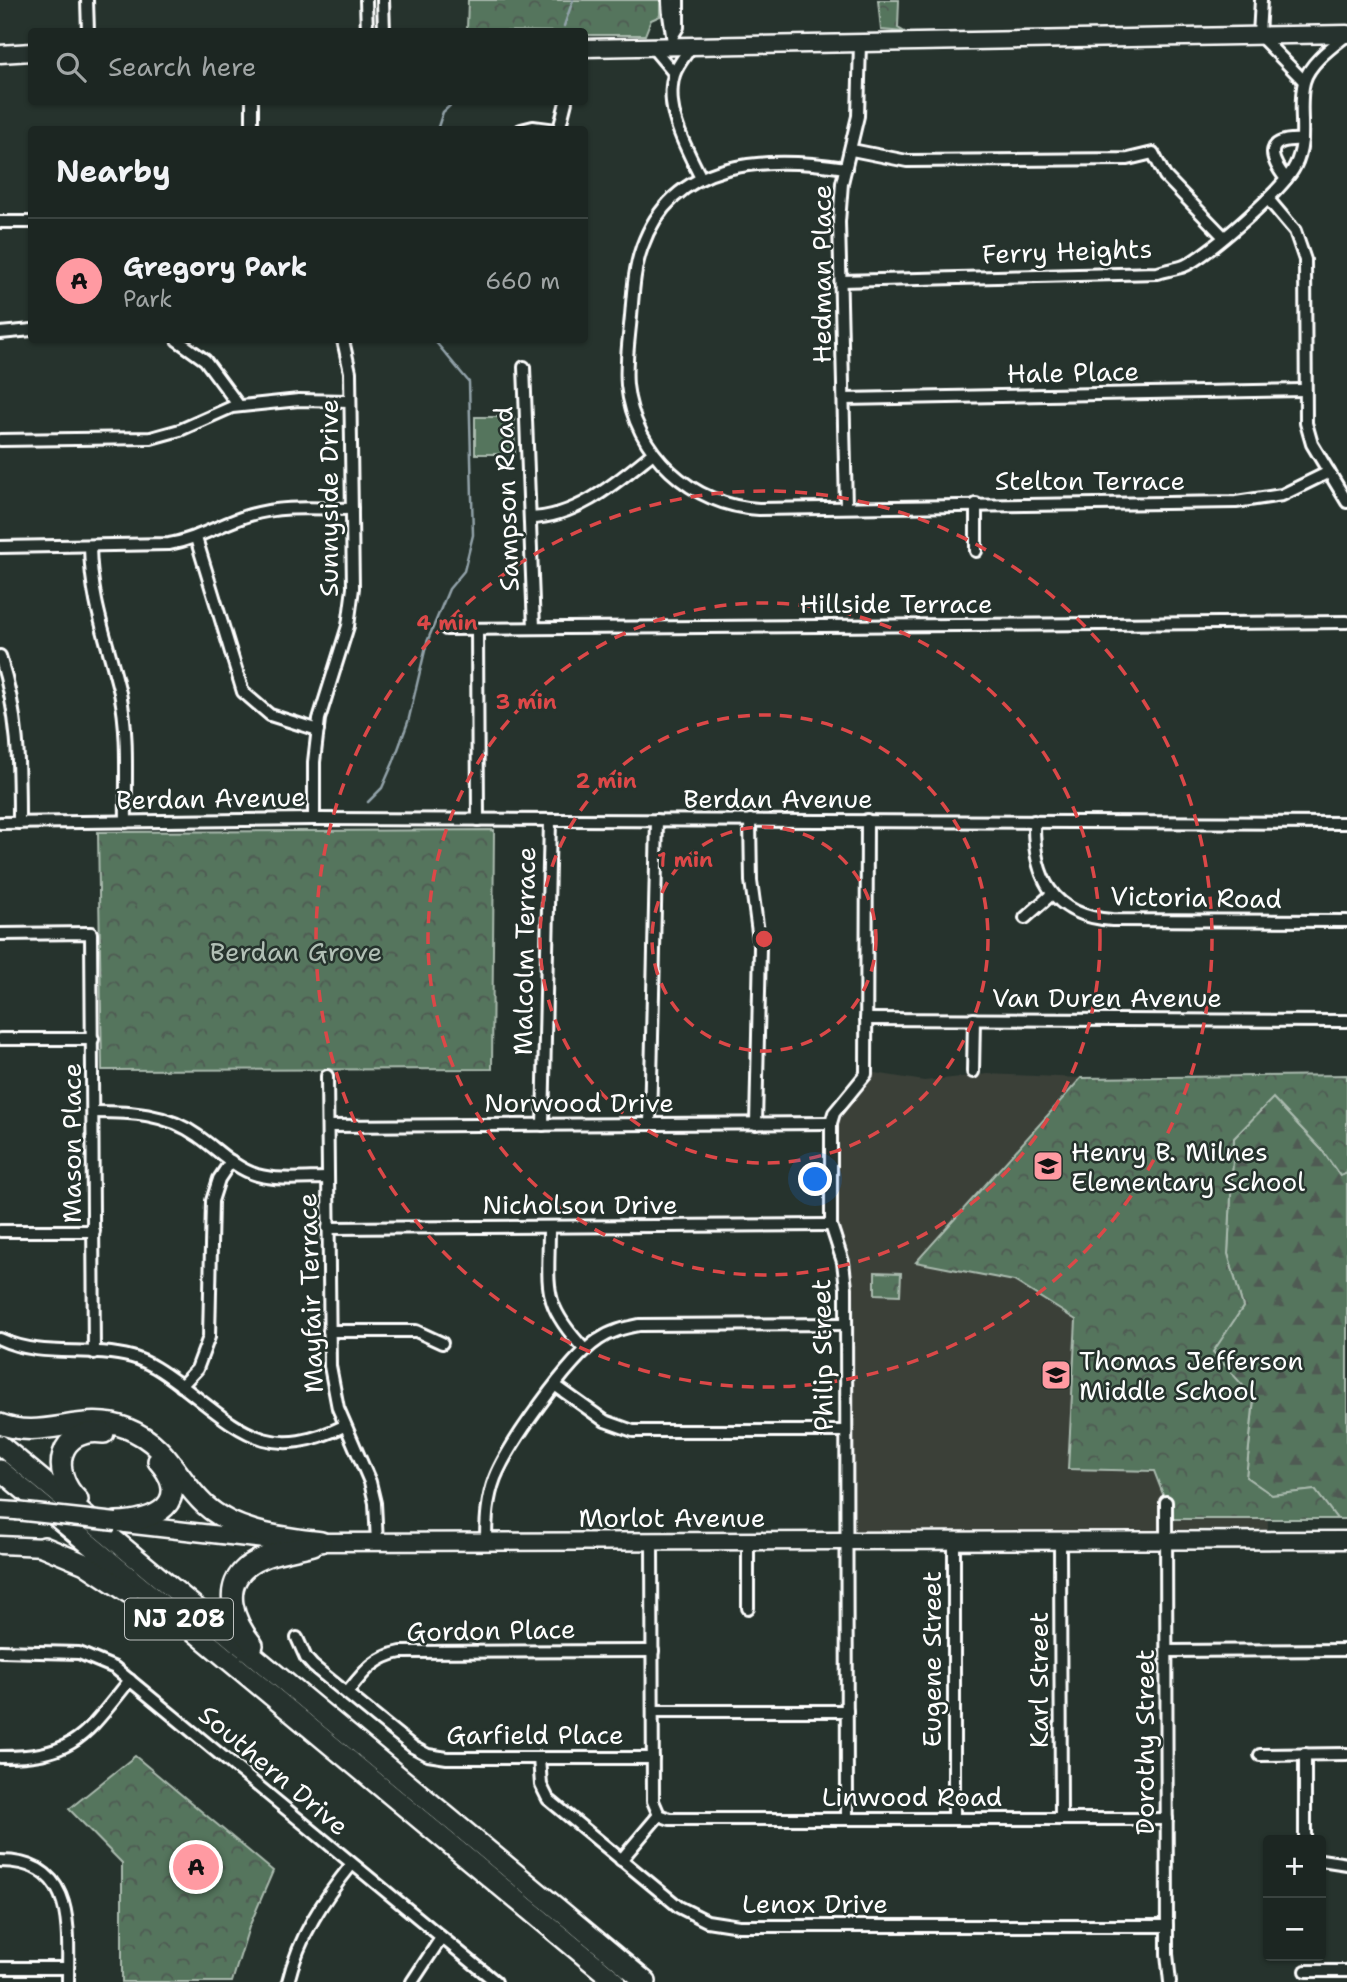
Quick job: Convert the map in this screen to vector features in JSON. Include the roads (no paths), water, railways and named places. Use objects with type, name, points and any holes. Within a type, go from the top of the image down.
[{"type":"highway","points":[[0,1424],[23,1431],[86,1422],[124,1427],[159,1448],[197,1496],[222,1517],[256,1531],[321,1542]]},
{"type":"highway","points":[[116,1522],[138,1522],[163,1511],[171,1496],[170,1479],[160,1463],[132,1443],[98,1433],[80,1436],[64,1450],[60,1465],[63,1481],[73,1495],[141,1562]]},
{"type":"highway","name":"NJ 208","points":[[0,1445],[646,1982]]},
{"type":"highway","name":"NJ 208","points":[[0,1470],[616,1982]]},
{"type":"highway","points":[[304,1698],[241,1629],[233,1611],[232,1592],[239,1576],[251,1564],[321,1542]]},
{"type":"highway","points":[[44,1547],[85,1564],[112,1580],[277,1710],[359,1768]]},
{"type":"street","points":[[87,0],[88,28]]},
{"type":"street","points":[[366,0],[367,28]]},
{"type":"street","points":[[383,0],[384,28]]},
{"type":"street","points":[[668,0],[668,27],[673,41]]},
{"type":"street","points":[[673,41],[678,27],[678,0]]},
{"type":"street","points":[[1261,0],[1259,35],[1304,81],[1328,50],[1347,35]]},
{"type":"street","points":[[588,48],[653,48],[673,41],[691,47],[1347,35]]},
{"type":"street","name":"Hedman Place","points":[[846,506],[839,222],[846,168],[858,116],[860,43]]},
{"type":"street","points":[[691,47],[674,73],[673,104],[677,124],[701,178],[756,162],[794,161],[846,168]]},
{"type":"street","points":[[653,48],[674,73]]},
{"type":"street","points":[[0,54],[28,52]]},
{"type":"street","name":"Ferry Heights","points":[[841,281],[1158,272],[1185,265],[1268,199],[1295,167],[1303,139],[1304,81]]},
{"type":"street","points":[[252,105],[252,126]]},
{"type":"street","points":[[559,126],[565,105]]},
{"type":"street","points":[[1286,179],[1272,157],[1273,150],[1278,142],[1286,139],[1303,139]]},
{"type":"street","points":[[852,150],[907,161],[1128,159],[1153,153],[1165,176],[1223,236]]},
{"type":"street","name":"Stelton Terrace","points":[[701,178],[681,192],[659,215],[642,246],[637,263],[628,386],[635,419],[653,453],[691,488],[723,503],[759,509],[1260,500],[1282,495],[1329,472]]},
{"type":"street","points":[[1268,199],[1295,231],[1305,260],[1303,390],[1306,423],[1312,444],[1347,502]]},
{"type":"street","points":[[0,222],[28,222]]},
{"type":"street","points":[[0,333],[28,330]]},
{"type":"street","points":[[181,343],[205,360],[239,406]]},
{"type":"street","name":"Sunnyside Drive","points":[[314,820],[318,730],[323,700],[352,605],[350,372],[344,343]]},
{"type":"street","name":"Sampson Road","points":[[524,367],[534,628]]},
{"type":"street","name":"Hale Place","points":[[844,399],[1303,390]]},
{"type":"street","points":[[0,440],[151,438],[239,406],[299,400],[350,401]]},
{"type":"street","points":[[530,518],[549,517],[570,510],[617,482],[653,453]]},
{"type":"street","points":[[975,504],[976,551]]},
{"type":"street","points":[[0,547],[169,544],[196,538],[265,511],[352,509]]},
{"type":"street","points":[[196,538],[243,692],[270,715],[318,730]]},
{"type":"street","points":[[90,545],[95,605],[122,704],[126,822]]},
{"type":"street","name":"Hillside Terrace","points":[[446,629],[1347,622]]},
{"type":"street","points":[[477,629],[478,820]]},
{"type":"street","points":[[0,656],[10,690],[19,745],[19,823]]},
{"type":"street","name":"Berdan Avenue","points":[[0,823],[314,820],[1347,822]]},
{"type":"street","points":[[650,1124],[657,820]]},
{"type":"street","points":[[750,820],[751,881],[760,947],[756,1124]]},
{"type":"street","points":[[831,1123],[834,1113],[866,1074],[867,820]]},
{"type":"street","name":"Malcolm Terrace","points":[[543,1125],[550,821]]},
{"type":"street","points":[[1025,918],[1052,894],[1035,859],[1034,821]]},
{"type":"street","name":"Victoria Road","points":[[1052,894],[1073,910],[1098,919],[1347,921]]},
{"type":"street","name":"Mason Place","points":[[0,934],[92,933],[94,1353]]},
{"type":"street","name":"Van Duren Avenue","points":[[866,1019],[1347,1021]]},
{"type":"street","points":[[973,1072],[974,1019]]},
{"type":"street","points":[[0,1039],[93,1040]]},
{"type":"street","name":"Mayfair Terrace","points":[[327,1076],[329,1331],[333,1387],[344,1426],[370,1482],[375,1503],[377,1542]]},
{"type":"street","points":[[93,1112],[140,1113],[168,1120],[196,1135],[231,1161],[267,1177],[328,1178]]},
{"type":"street","name":"Norwood Drive","points":[[328,1126],[831,1123]]},
{"type":"street","name":"Philip Street","points":[[831,1123],[831,1225],[845,1275],[847,1818]]},
{"type":"street","points":[[181,1386],[197,1368],[209,1336],[212,1201],[219,1179],[231,1161]]},
{"type":"street","name":"Nicholson Drive","points":[[328,1228],[831,1225]]},
{"type":"street","points":[[549,1227],[550,1299],[559,1322],[584,1350]]},
{"type":"street","points":[[0,1231],[94,1230]]},
{"type":"street","points":[[486,1542],[490,1494],[500,1465],[584,1350],[610,1333],[639,1325],[846,1324]]},
{"type":"street","points":[[329,1331],[415,1331],[442,1343]]},
{"type":"street","points":[[0,1339],[34,1351],[94,1353],[134,1358],[158,1369],[237,1428],[266,1441],[305,1442],[344,1426]]},
{"type":"street","points":[[556,1386],[605,1422],[633,1431],[846,1431]]},
{"type":"street","name":"Dorothy Street","points":[[1167,1502],[1167,1926],[1170,1982]]},
{"type":"street","name":"Morlot Avenue","points":[[8,1511],[233,1538],[321,1542],[1347,1539]]},
{"type":"street","name":"Karl Street","points":[[1060,1540],[1061,1819]]},
{"type":"street","points":[[748,1541],[748,1608]]},
{"type":"street","name":"Eugene Street","points":[[954,1541],[954,1819]]},
{"type":"street","points":[[621,1860],[659,1815],[653,1801],[652,1542]]},
{"type":"street","points":[[0,1545],[44,1547]]},
{"type":"street","name":"Garfield Place","points":[[297,1638],[306,1658],[413,1747],[428,1755],[447,1758],[653,1758]]},
{"type":"street","points":[[1167,1651],[1347,1650]]},
{"type":"street","name":"Southern Drive","points":[[0,1651],[79,1653],[105,1661],[496,1982]]},
{"type":"street","name":"Gordon Place","points":[[346,1693],[372,1663],[381,1657],[401,1652],[653,1651]]},
{"type":"street","points":[[0,1757],[44,1756],[75,1742],[130,1680]]},
{"type":"street","points":[[653,1711],[847,1711]]},
{"type":"street","points":[[1305,1754],[1305,1835]]},
{"type":"street","points":[[1260,1755],[1347,1754]]},
{"type":"street","name":"Lenox Drive","points":[[539,1758],[541,1785],[548,1799],[679,1907],[723,1924],[1167,1926]]},
{"type":"street","name":"Linwood Road","points":[[659,1815],[670,1819],[1167,1819]]},
{"type":"street","points":[[0,1861],[32,1866],[47,1877],[60,1893],[67,1912],[68,1982]]},
{"type":"street","points":[[1326,1861],[1347,1864]]},
{"type":"street","points":[[288,1982],[298,1948],[314,1914],[352,1864]]},
{"type":"street","points":[[412,1982],[441,1938]]},
{"type":"street","points":[[0,1968],[68,1968]]},
{"type":"street","points":[[1306,1971],[1347,1970]]},
{"type":"waterway","points":[[564,26],[573,0]]},
{"type":"waterway","points":[[438,126],[443,112],[451,105]]},
{"type":"waterway","points":[[368,802],[382,788],[393,763],[408,722],[427,642],[449,589],[464,571],[473,535],[469,382],[436,343]]},
{"type":"place","name":"Henry B. Milnes Elementary School","points":[[1048,1166]]},
{"type":"place","name":"Thomas Jefferson Middle School","points":[[1056,1375]]},
{"type":"place","name":"Gregory Park","points":[[196,1867]]},
{"type":"park label","name":"Berdan Grove","points":[[296,951]]}]
